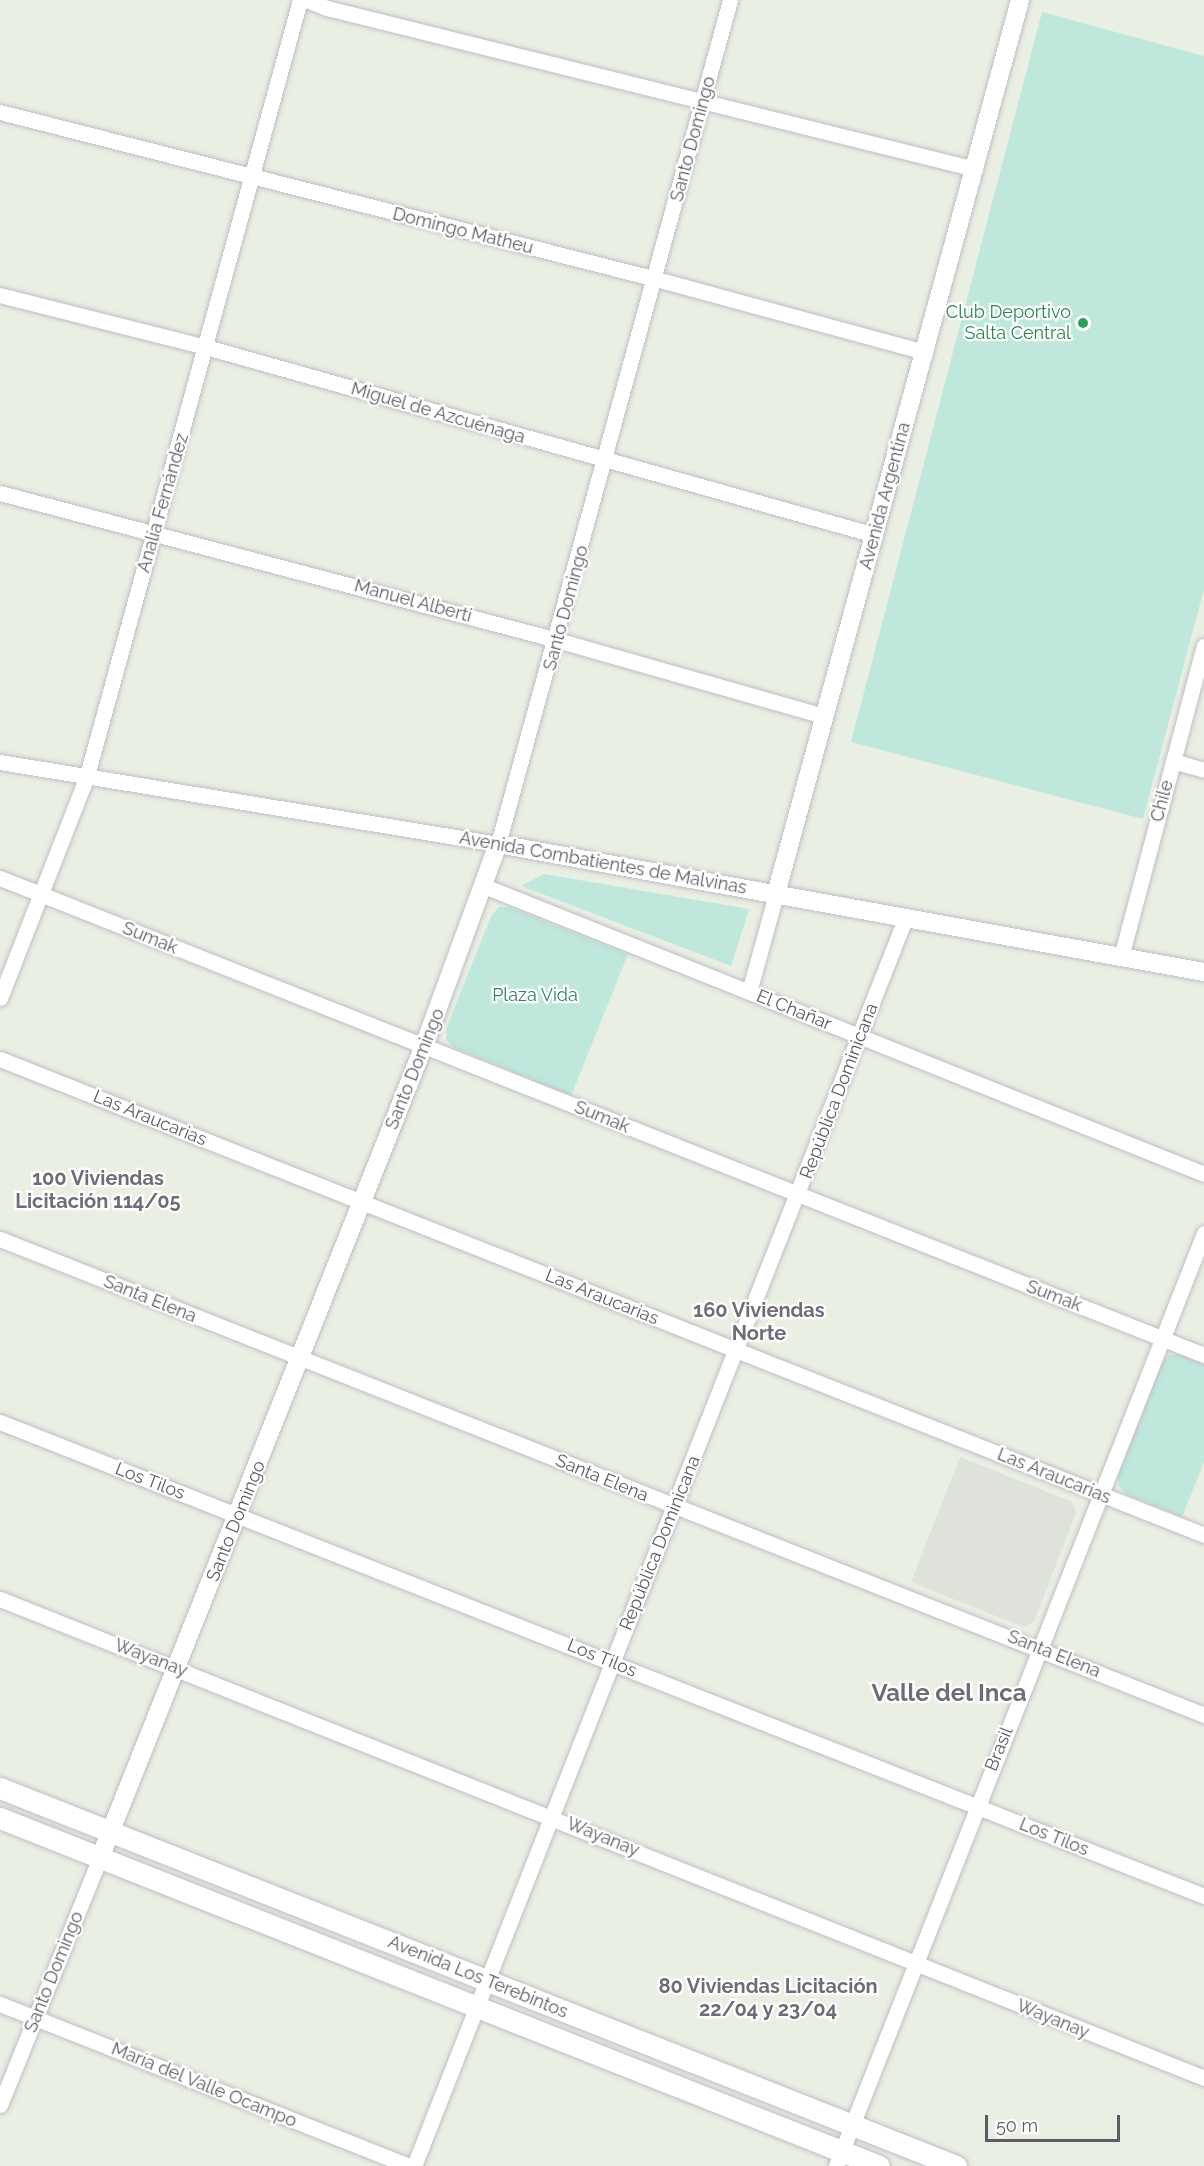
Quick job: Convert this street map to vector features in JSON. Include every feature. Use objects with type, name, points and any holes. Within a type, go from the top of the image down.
[{"type":"main road","name":"Avenida Los Terebintos","points":[[0,1788],[956,2166]]},
{"type":"main road","name":"Avenida Los Terebintos","points":[[0,1818],[477,2007],[838,2159],[879,2166]]},
{"type":"street","name":"Analía Fernández","points":[[0,998],[86,779],[300,0]]},
{"type":"street","points":[[308,0],[327,8],[975,169]]},
{"type":"street","name":"Santo Domingo","points":[[0,2105],[239,1515],[424,1047],[484,886],[557,640],[730,0]]},
{"type":"street","name":"Avenida Argentina","points":[[749,992],[1020,0]]},
{"type":"street","name":"Domingo Matheu","points":[[0,112],[251,178],[656,279],[925,352]]},
{"type":"street","name":"Miguel de Azcuénaga","points":[[0,295],[206,347],[875,535]]},
{"type":"street","name":"Manuel Alberti","points":[[0,493],[155,532],[557,640],[824,716]]},
{"type":"street","name":"Chile","points":[[1121,957],[1204,646]]},
{"type":"street","name":"Avenida Combatientes de Malvinas","points":[[0,762],[86,779],[498,844],[1204,972]]},
{"type":"street","points":[[1173,762],[1204,770]]},
{"type":"street","name":"Sumak","points":[[0,878],[1204,1355]]},
{"type":"street","name":"El Chañar","points":[[484,886],[1204,1174]]},
{"type":"street","name":"República Dominicana","points":[[414,2166],[861,1037],[905,919]]},
{"type":"street","name":"Las Araucarias","points":[[0,1059],[1204,1535]]},
{"type":"street","name":"Brasil","points":[[838,2159],[1204,1233]]},
{"type":"street","name":"Santa Elena","points":[[0,1239],[1204,1714]]},
{"type":"street","name":"Los Tilos","points":[[0,1422],[1204,1896]]},
{"type":"street","name":"Wayanay","points":[[0,1599],[553,1817],[914,1964],[1204,2078]]},
{"type":"street","name":"María del Valle Ocampo","points":[[0,2004],[409,2166]]},
{"type":"shaded area","points":[[960,1457],[1072,1502],[1076,1513],[1034,1622],[1023,1627],[911,1582]]},
{"type":"green space","name":"Club Deportivo Salta Central","points":[[1042,12],[1204,56],[1204,589],[1143,819],[851,742]]},
{"type":"green space","points":[[544,874],[749,909],[731,966],[521,886]]},
{"type":"green space","name":"Plaza Vida","points":[[499,907],[509,907],[628,954],[571,1096],[453,1047],[446,1039],[447,1027],[491,916]]},
{"type":"green space","points":[[1178,1354],[1204,1364],[1204,1462],[1182,1517],[1126,1494],[1119,1486],[1118,1476],[1162,1364],[1168,1355]]},
{"type":"place","name":"Club Deportivo Salta Central","points":[[1083,323]]},
{"type":"district","name":"100 Viviendas Licitación 114/05","points":[[98,1190]]},
{"type":"district","name":"160 Viviendas Norte","points":[[759,1322]]},
{"type":"district","name":"Valle del Inca","points":[[949,1693]]},
{"type":"district","name":"80 Viviendas Licitación 22/04 y 23/04","points":[[768,1998]]}]
